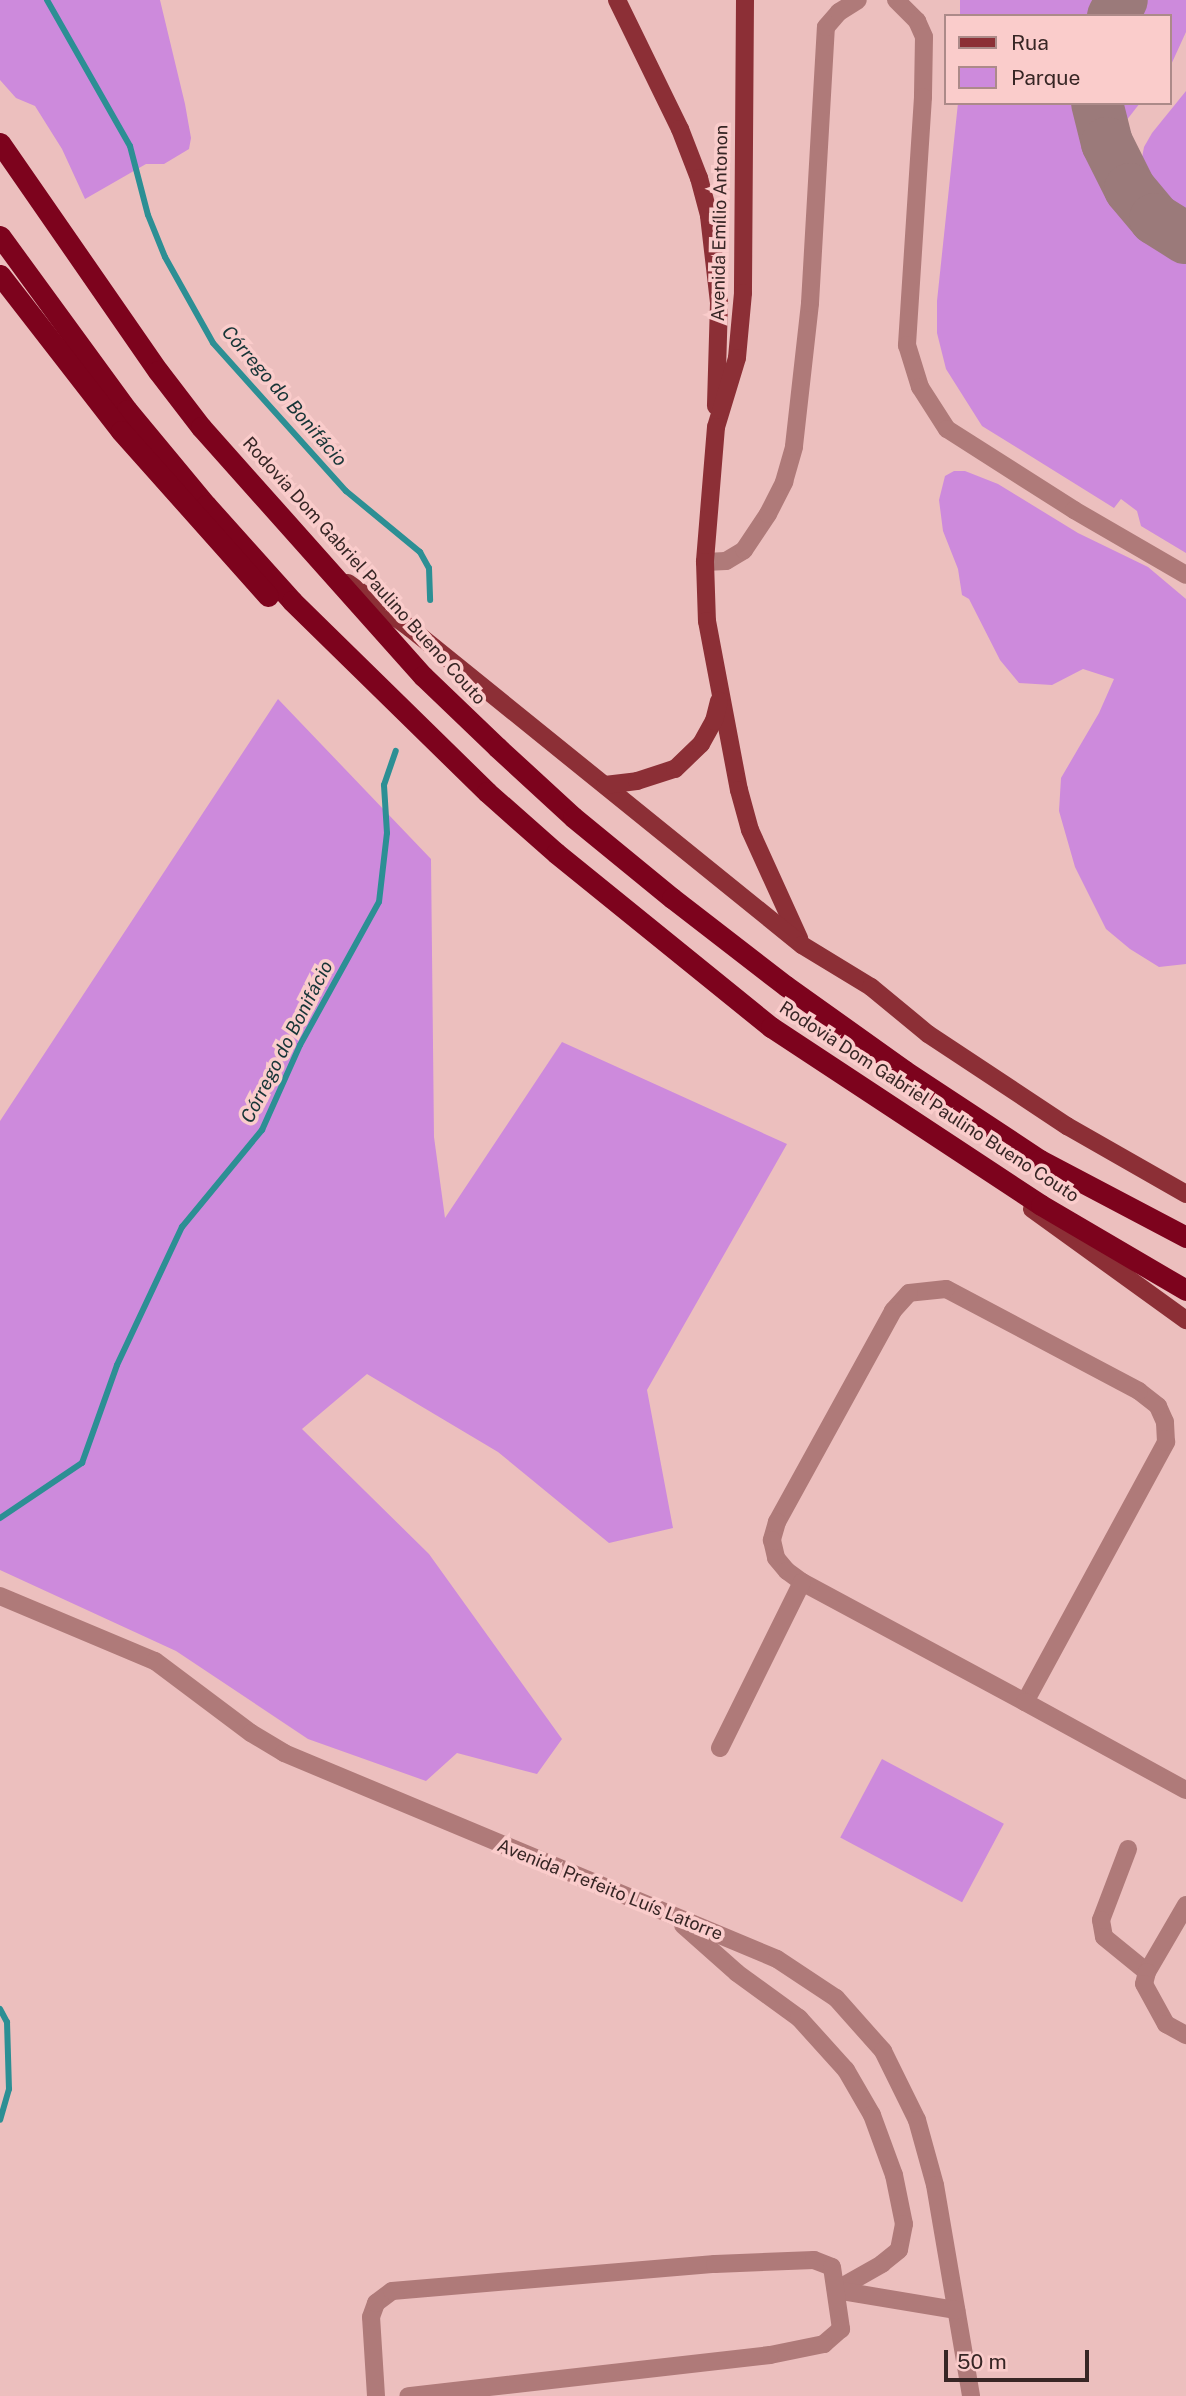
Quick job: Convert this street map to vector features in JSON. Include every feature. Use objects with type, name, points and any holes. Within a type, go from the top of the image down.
[{"type":"highway","name":"Rodovia Dom Gabriel Paulino Bueno Couto","points":[[0,143],[158,371],[201,427],[424,676],[497,747],[573,817],[682,906],[786,986],[905,1071],[1040,1160],[1186,1237]]},
{"type":"highway","name":"Rodovia Dom Gabriel Paulino Bueno Couto","points":[[0,236],[127,410],[206,505],[292,601],[487,793],[556,853],[771,1027],[1041,1205],[1186,1290]]},
{"type":"highway","points":[[0,275],[121,430],[287,616],[487,793]]},
{"type":"main road","points":[[617,0],[680,129],[699,178],[709,216],[719,303],[716,427]]},
{"type":"main road","name":"Avenida Emílio Antonon","points":[[745,0],[743,293],[737,358],[716,427],[705,562],[707,621],[750,830],[802,945]]},
{"type":"main road","points":[[331,571],[410,628],[802,945],[871,987],[928,1034],[1067,1126],[1186,1194]]},
{"type":"main road","points":[[605,785],[637,782],[675,769],[701,744],[714,721],[720,694]]},
{"type":"main road","points":[[928,1132],[1186,1320]]},
{"type":"street","points":[[705,562],[726,561],[744,550],[768,514],[784,482],[794,446],[810,303],[826,27],[839,12],[858,0]]},
{"type":"street","points":[[896,0],[917,21],[923,37],[923,97],[908,345],[920,387],[947,429],[1074,510],[1186,575]]},
{"type":"street","points":[[1025,1702],[1166,1442],[1165,1422],[1158,1406],[1139,1391],[946,1289],[909,1293],[893,1311],[777,1522],[772,1540],[776,1558],[786,1571],[802,1582],[1186,1790]]},
{"type":"street","points":[[720,1748],[802,1582]]},
{"type":"street","name":"Avenida Prefeito Luís Latorre","points":[[0,1596],[155,1661],[251,1733],[284,1753],[777,1959],[814,1982],[857,2019],[883,2051],[917,2120],[935,2185],[971,2396]]},
{"type":"street","points":[[1128,1849],[1101,1920],[1104,1937],[1147,1972]]},
{"type":"street","points":[[1186,1905],[1147,1972],[1144,1984],[1148,1996],[1166,2024],[1186,2035]]},
{"type":"street","points":[[673,1915],[737,1973],[799,2018],[846,2070],[872,2115],[894,2175],[904,2224],[899,2249],[882,2264],[836,2290]]},
{"type":"street","points":[[376,2396],[371,2317],[376,2303],[392,2291],[715,2264],[814,2260],[832,2267],[841,2329],[824,2344],[769,2356],[408,2396]]},
{"type":"street","points":[[836,2290],[956,2309]]},
{"type":"green space","points":[[0,0],[160,0],[185,104],[191,138],[189,149],[164,164],[146,164],[85,199],[62,149],[35,106],[16,98],[0,80]]},
{"type":"green space","points":[[960,0],[1095,0],[1095,14],[960,14]]},
{"type":"green space","points":[[1141,0],[1186,0],[1186,32],[1172,63],[1172,14],[1131,14]]},
{"type":"green space","points":[[1186,91],[1186,217],[1171,210],[1156,196],[1140,168],[1144,147],[1152,133]]},
{"type":"green space","points":[[958,105],[1081,105],[1096,160],[1122,204],[1140,225],[1186,264],[1186,553],[1141,526],[1137,511],[1121,499],[1114,508],[982,426],[946,369],[937,333],[937,301]]},
{"type":"green space","points":[[1115,105],[1138,105],[1126,121],[1120,123]]},
{"type":"green space","points":[[954,471],[965,471],[998,484],[1078,533],[1148,567],[1186,599],[1186,964],[1159,967],[1130,949],[1106,929],[1075,867],[1059,811],[1061,778],[1099,713],[1114,679],[1083,669],[1052,685],[1019,683],[1000,660],[969,599],[962,595],[958,569],[943,531],[939,500],[945,476]]},
{"type":"green space","points":[[278,699],[431,859],[434,1137],[445,1218],[562,1042],[787,1144],[647,1390],[673,1528],[609,1543],[498,1452],[367,1374],[302,1429],[429,1554],[562,1739],[537,1774],[457,1753],[426,1781],[308,1739],[176,1651],[0,1570],[0,1121]]},
{"type":"green space","points":[[882,1759],[1004,1824],[962,1902],[840,1838]]},
{"type":"waterway","name":"Córrego do Bonifácio","points":[[47,0],[130,146],[148,215],[165,257],[213,343],[346,491],[420,552],[429,568],[430,600]]},
{"type":"waterway","name":"Córrego do Bonifácio","points":[[0,1518],[82,1463],[117,1365],[182,1227],[262,1130],[300,1045],[379,902],[387,833],[384,785],[396,751]]},
{"type":"waterway","name":"Córrego do Bonifácio","points":[[0,2009],[7,2022],[9,2089],[0,2120]]},
{"type":"taxiway","points":[[1114,14],[1122,0]]},
{"type":"taxiway","points":[[1098,105],[1107,143],[1130,189],[1155,219],[1186,238]]}]
